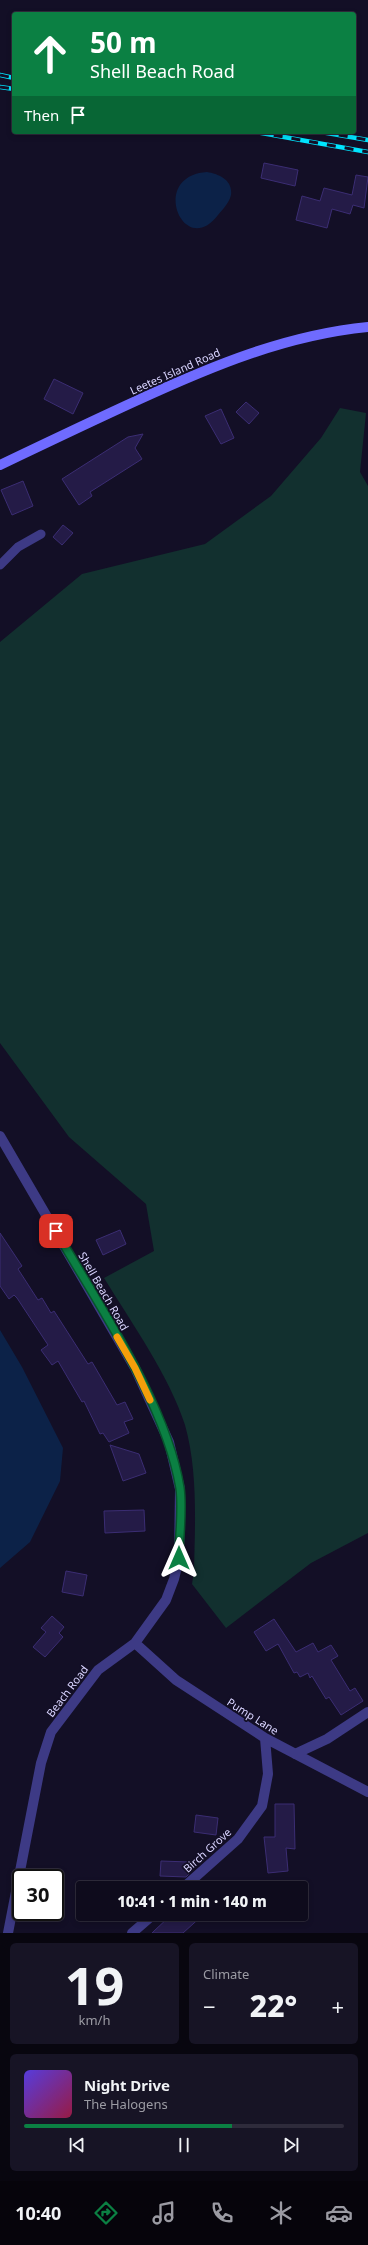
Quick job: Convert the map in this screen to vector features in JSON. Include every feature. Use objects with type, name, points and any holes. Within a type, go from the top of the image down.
[{"type":"main road","name":"Leetes Island Road","points":[[0,465],[178,381],[231,360],[304,337],[368,327]]},
{"type":"street","name":"Shell Beach Road","points":[[0,1136],[135,1368],[169,1442]]},
{"type":"street","name":"Beach Road","points":[[8,1933],[41,1763],[51,1732],[98,1670],[135,1644],[166,1600],[174,1579],[179,1558],[180,1489],[169,1442]]},
{"type":"street","name":"Pump Lane","points":[[135,1644],[176,1680],[265,1738],[368,1792]]},
{"type":"street","points":[[295,1754],[327,1739],[368,1712]]},
{"type":"street","name":"Birch Grove","points":[[191,1881],[238,1839],[262,1806],[268,1774],[265,1738]]},
{"type":"street","points":[[132,1933],[146,1921]]},
{"type":"lane","points":[[0,565],[18,547],[40,534]]},
{"type":"green space","points":[[340,408],[366,413],[360,472],[368,486],[368,1533],[311,1563],[226,1628],[192,1584],[194,1571],[195,1498],[192,1461],[185,1425],[170,1388],[160,1369],[104,1278],[154,1251],[146,1204],[69,1137],[0,1043],[0,642],[82,574],[205,544],[271,496],[321,438]]},
{"type":"water","points":[[207,172],[216,174],[224,179],[230,185],[231,195],[229,201],[218,215],[205,226],[194,228],[184,222],[178,212],[176,199],[179,187],[189,177]]},
{"type":"water","points":[[0,1330],[22,1367],[63,1448],[60,1481],[30,1542],[0,1568]]},
{"type":"building","points":[[264,163],[298,170],[295,186],[261,178]]},
{"type":"building","points":[[356,175],[368,177],[364,208],[353,205],[350,214],[332,209],[327,228],[296,220],[302,196],[320,201],[324,188],[352,195]]},
{"type":"building","points":[[54,379],[83,393],[73,414],[44,399]]},
{"type":"building","points":[[246,402],[259,413],[249,424],[236,412]]},
{"type":"building","points":[[221,409],[234,438],[221,444],[205,416]]},
{"type":"building","points":[[143,434],[135,448],[142,459],[90,492],[92,496],[79,505],[62,479],[128,437]]},
{"type":"building","points":[[23,481],[33,506],[12,515],[1,490]]},
{"type":"building","points":[[63,525],[73,533],[62,545],[53,537]]},
{"type":"building","points":[[120,1230],[126,1244],[103,1255],[96,1240]]},
{"type":"building","points":[[0,1233],[22,1266],[18,1269],[38,1300],[42,1298],[51,1313],[54,1311],[88,1364],[92,1362],[117,1405],[125,1402],[133,1419],[124,1422],[129,1433],[109,1442],[103,1433],[100,1434],[84,1401],[82,1402],[58,1361],[52,1365],[41,1350],[48,1345],[17,1298],[14,1295],[9,1299],[0,1286]]},
{"type":"building","points":[[110,1445],[139,1454],[146,1473],[123,1481]]},
{"type":"building","points":[[144,1510],[145,1531],[105,1533],[104,1511]]},
{"type":"building","points":[[66,1571],[87,1575],[83,1596],[62,1592]]},
{"type":"building","points":[[52,1616],[64,1627],[59,1633],[63,1637],[45,1657],[33,1647],[46,1632],[41,1628]]},
{"type":"building","points":[[274,1619],[296,1652],[313,1643],[318,1652],[331,1645],[338,1656],[331,1660],[350,1691],[355,1688],[363,1701],[341,1715],[329,1697],[326,1699],[312,1676],[310,1678],[308,1673],[300,1677],[297,1672],[294,1673],[278,1644],[266,1651],[254,1632]]},
{"type":"building","points":[[275,1804],[294,1804],[295,1849],[286,1848],[288,1871],[268,1873],[264,1837],[275,1837]]},
{"type":"building","points":[[196,1815],[218,1818],[216,1835],[194,1832]]},
{"type":"building","points":[[161,1861],[189,1862],[189,1874],[186,1877],[160,1876]]},
{"type":"building","points":[[165,1921],[196,1921],[183,1933],[152,1933]]},
{"type":"railway","points":[[0,75],[12,78]]},
{"type":"railway","points":[[0,87],[12,89]]},
{"type":"railway","points":[[267,134],[368,152]]},
{"type":"railway","points":[[333,134],[368,140]]},
{"type":"slow traffic","points":[[117,1337],[135,1368],[150,1400]]},
{"type":"route","points":[[56,1231],[135,1368],[169,1442],[180,1489],[179,1558]]}]
